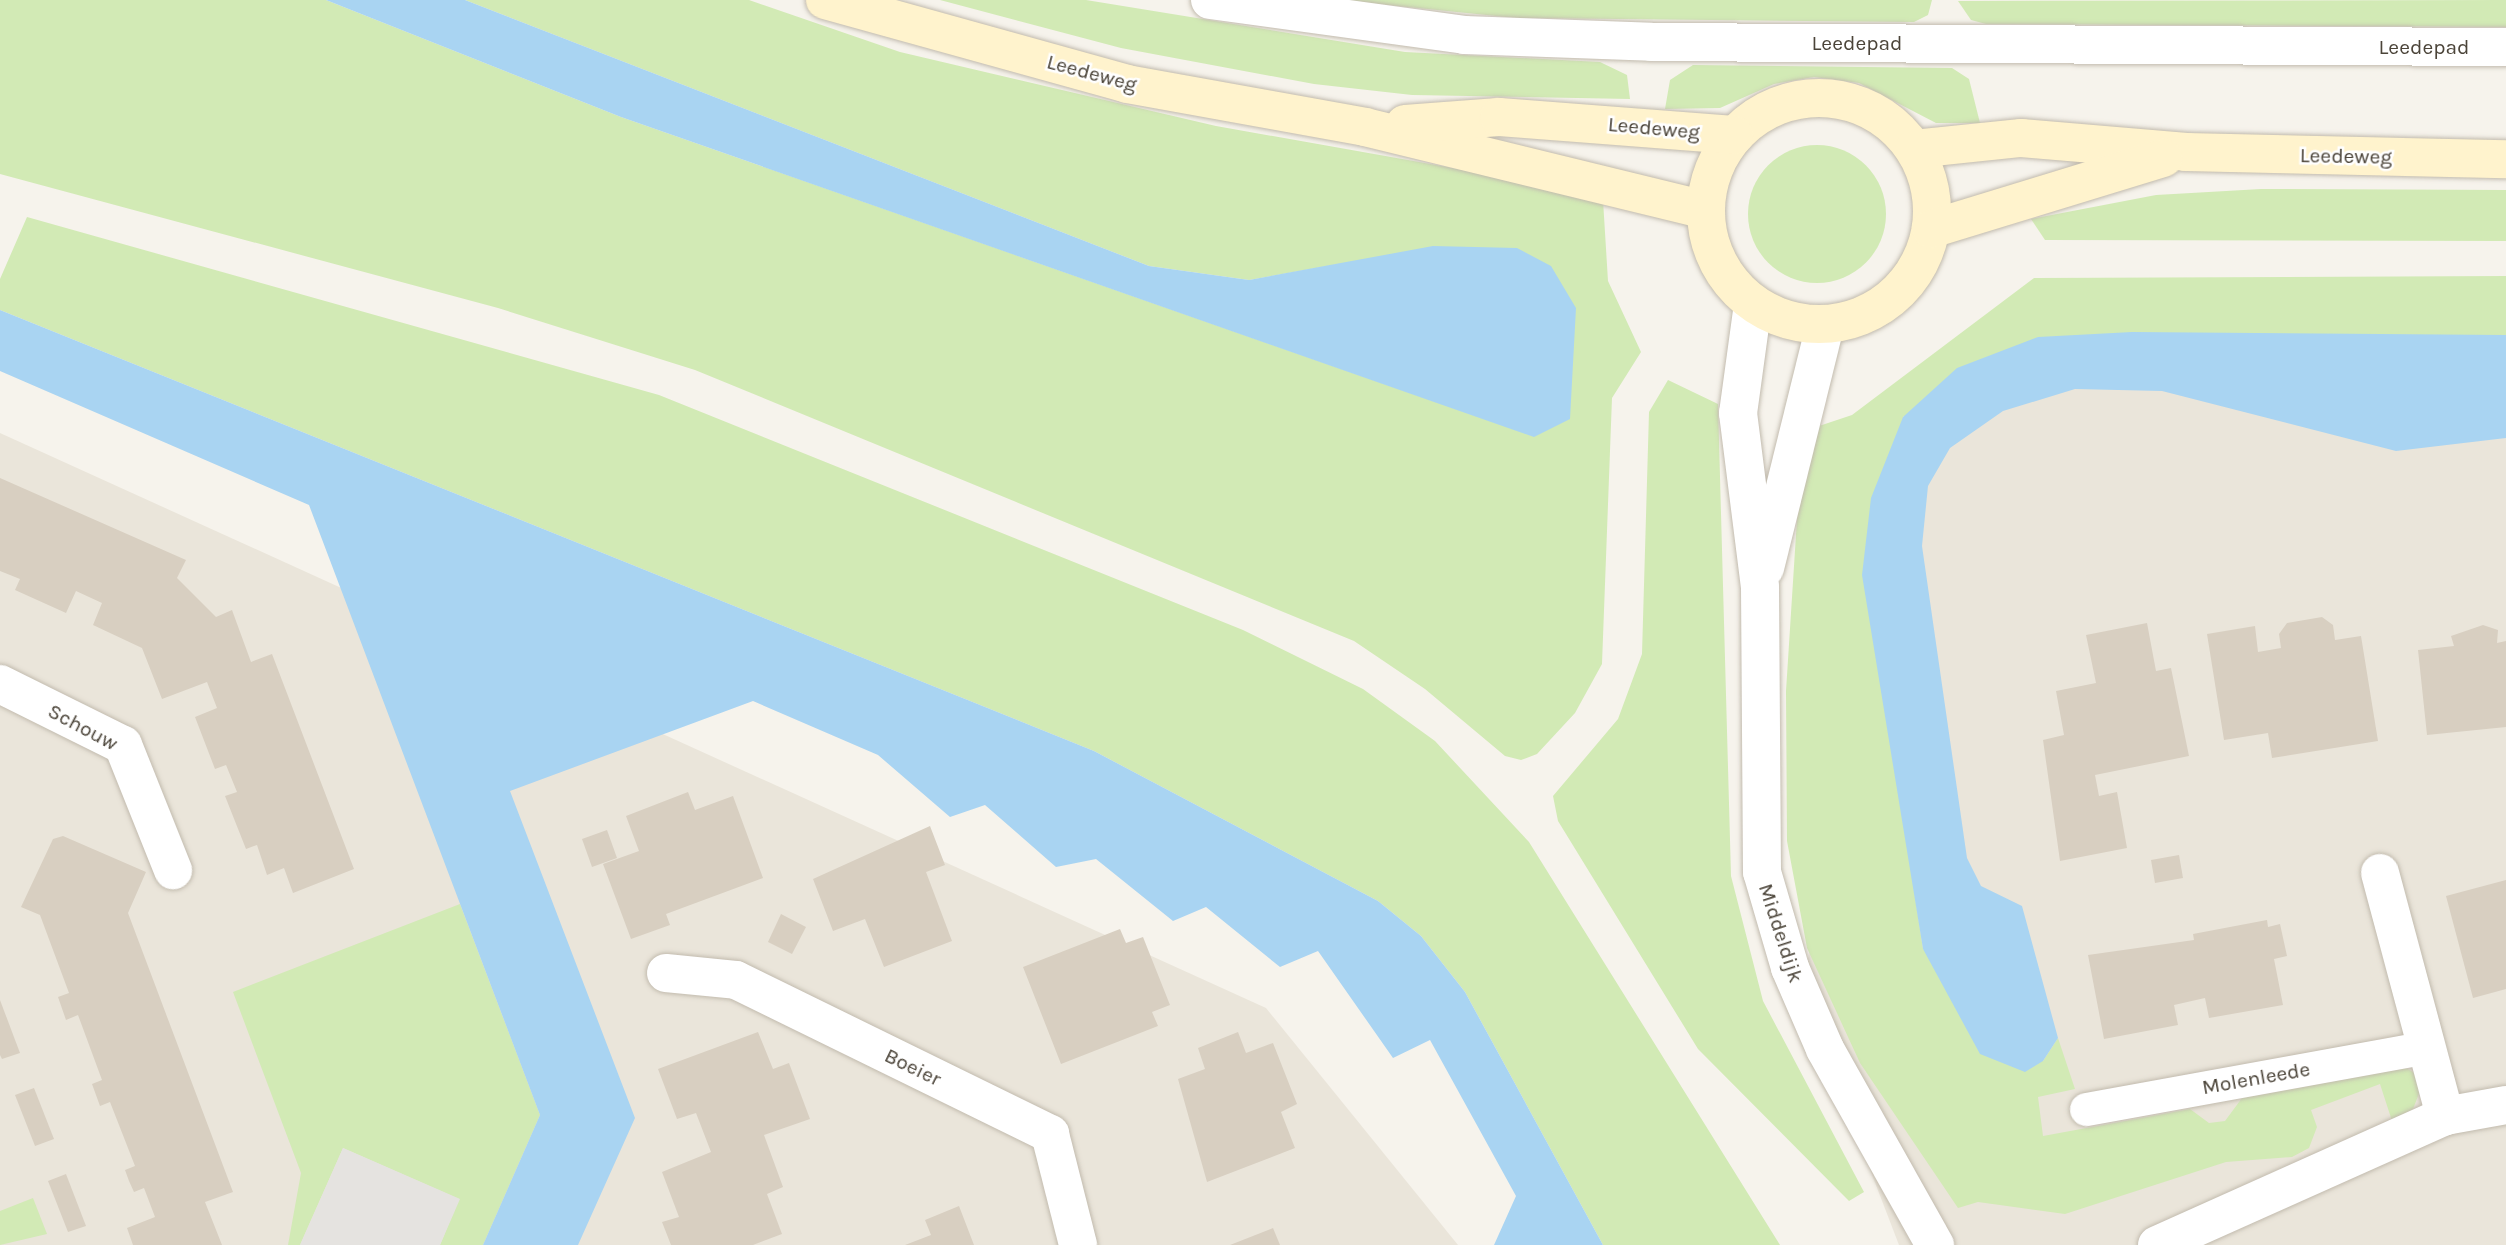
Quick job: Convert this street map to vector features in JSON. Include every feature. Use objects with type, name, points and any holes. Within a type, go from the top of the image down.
[{"type":"main road","name":"Leedeweg","points":[[825,0],[1128,84],[1365,127],[1705,210]]},
{"type":"main road","points":[[1827,98],[1876,113],[1914,149],[1930,187],[1931,229],[1912,277],[1895,296],[1850,321],[1825,325],[1800,324],[1753,304],[1723,273],[1705,210],[1713,170],[1734,135],[1776,106],[1827,98]]},
{"type":"main road","name":"Leedeweg","points":[[1365,127],[1499,117],[1734,135]]},
{"type":"main road","name":"Leedeweg","points":[[1914,149],[2021,138],[2186,152],[2506,159]]},
{"type":"main road","name":"Leedeweg","points":[[1931,229],[2186,152]]},
{"type":"street","name":"Leedepad","points":[[1210,0],[1464,35],[1651,42],[2506,47]]},
{"type":"street","name":"Middeldijk","points":[[1753,304],[1738,413],[1760,587],[1762,872],[1790,968],[1825,1049],[1935,1245]]},
{"type":"street","name":"Middeldijk","points":[[1760,587],[1825,325]]},
{"type":"street","name":"Schouw","points":[[0,684],[123,745],[173,870]]},
{"type":"street","points":[[2381,873],[2445,1116]]},
{"type":"street","name":"Boeier","points":[[666,974],[736,980],[1049,1134],[1078,1245]]},
{"type":"street","points":[[2157,1245],[2445,1116],[2506,1105]]},
{"type":"lane","name":"Molenleede","points":[[2086,1109],[2426,1047]]},
{"type":"shaded area","points":[[1942,360],[2506,376],[2506,1245],[1899,1245],[1801,990]]},
{"type":"shaded area","points":[[0,433],[1266,1008],[1458,1245],[0,1245]]},
{"type":"shaded area","points":[[343,1148],[460,1199],[440,1245],[300,1245]]},
{"type":"green space","points":[[0,0],[326,0],[621,117],[1533,436],[1339,264],[1249,280],[1149,266],[465,0],[749,0],[900,52],[1216,126],[1560,187],[1603,200],[1608,281],[1641,352],[1612,398],[1602,664],[1575,713],[1537,754],[1521,760],[1505,756],[1425,689],[1354,641],[695,370],[498,308],[0,174]]},
{"type":"green space","points":[[940,0],[1086,0],[1405,52],[1600,62],[1627,75],[1630,99],[1412,95],[1314,84],[1121,48]]},
{"type":"green space","points":[[1338,0],[1932,0],[1928,15],[1914,22],[1516,18]]},
{"type":"green space","points":[[2506,0],[2506,27],[1986,24],[1971,20],[1958,1]]},
{"type":"green space","points":[[1693,65],[1952,68],[1969,79],[1980,123],[1936,123],[1859,83],[1814,77],[1774,84],[1720,108],[1665,109],[1670,80]]},
{"type":"green space","points":[[1817,145],[1843,150],[1866,165],[1881,188],[1886,214],[1881,240],[1866,263],[1843,278],[1817,283],[1791,278],[1768,263],[1753,240],[1748,214],[1753,188],[1768,165],[1791,150]]},
{"type":"green space","points":[[2261,189],[2506,190],[2506,241],[2045,240],[2031,219],[2156,195]]},
{"type":"green space","points":[[27,217],[659,395],[1243,630],[1363,689],[1435,741],[1529,842],[1780,1245],[1603,1245],[1465,992],[1421,936],[1378,901],[1094,751],[0,310],[0,279]]},
{"type":"green space","points":[[2506,276],[2506,335],[2039,337],[1903,417],[1898,786],[1923,949],[2043,1061],[2058,1038],[2075,1089],[2038,1097],[2043,1136],[2190,1109],[2209,1123],[2225,1121],[2242,1098],[2406,1068],[2418,1075],[2420,1091],[2413,1109],[2392,1121],[2380,1084],[2311,1110],[2317,1127],[2309,1148],[2292,1157],[2226,1162],[2065,1214],[1978,1202],[1958,1208],[1860,1063],[1807,948],[1787,841],[1786,691],[1797,519],[1813,428],[1852,415],[2034,278]]},
{"type":"green space","points":[[1668,380],[1718,404],[1731,876],[1763,1001],[1864,1192],[1849,1201],[1698,1049],[1558,821],[1553,796],[1618,719],[1642,654],[1649,412]]},
{"type":"green space","points":[[460,904],[540,1115],[483,1245],[440,1245],[459,1199],[343,1148],[300,1245],[288,1245],[301,1173],[233,992]]},
{"type":"green space","points":[[33,1198],[47,1234],[0,1245],[0,1211]]},
{"type":"water","points":[[326,0],[465,0],[1149,266],[1249,280],[1433,246],[1517,248],[1551,266],[1576,308],[1570,419],[1534,437],[621,117]]},
{"type":"water","points":[[0,310],[1094,751],[1378,901],[1421,936],[1465,992],[1603,1245],[1494,1245],[1516,1196],[1430,1040],[1393,1058],[1318,951],[1280,967],[1206,907],[1173,921],[1096,859],[1056,867],[985,805],[950,817],[878,755],[753,701],[510,791],[635,1118],[578,1245],[483,1245],[540,1115],[309,505],[0,371]]},
{"type":"water","points":[[2132,332],[2506,335],[2506,438],[2396,451],[2162,391],[2075,389],[2003,411],[1950,448],[1928,486],[1922,546],[1967,858],[1981,886],[2022,906],[2058,1038],[2043,1061],[2025,1072],[1980,1054],[1923,949],[1862,575],[1871,498],[1903,417],[1957,368],[2038,337]]},
{"type":"building","points":[[0,478],[186,560],[177,578],[216,617],[232,610],[251,662],[272,654],[354,869],[293,893],[284,868],[267,875],[257,845],[246,849],[225,796],[237,792],[226,765],[215,769],[195,717],[217,708],[207,682],[162,699],[142,648],[93,625],[102,603],[76,591],[66,613],[15,590],[20,579],[0,571]]},
{"type":"building","points":[[2322,617],[2333,625],[2335,640],[2361,636],[2378,741],[2272,758],[2268,733],[2224,740],[2207,634],[2255,626],[2258,652],[2281,648],[2279,634],[2287,623]]},
{"type":"building","points":[[2147,623],[2156,671],[2171,668],[2189,756],[2095,775],[2099,796],[2117,792],[2127,848],[2060,861],[2043,740],[2064,735],[2056,691],[2096,683],[2086,635]]},
{"type":"building","points":[[2483,625],[2498,630],[2497,643],[2506,641],[2506,727],[2427,735],[2418,650],[2454,646],[2451,636]]},
{"type":"building","points":[[688,792],[695,810],[733,796],[763,878],[666,914],[670,925],[631,939],[603,864],[639,851],[626,816]]},
{"type":"building","points":[[930,826],[945,865],[926,872],[952,941],[884,967],[865,919],[833,931],[813,879]]},
{"type":"building","points":[[607,830],[617,858],[592,867],[582,839]]},
{"type":"building","points":[[63,836],[146,872],[128,913],[233,1192],[205,1202],[222,1245],[133,1245],[127,1228],[155,1217],[144,1188],[134,1192],[129,1181],[125,1170],[135,1166],[110,1102],[100,1106],[92,1084],[102,1080],[78,1015],[66,1020],[58,997],[69,993],[40,915],[21,907],[53,839]]},
{"type":"building","points":[[2179,855],[2183,878],[2155,883],[2151,860]]},
{"type":"building","points":[[2506,880],[2506,989],[2473,998],[2446,896]]},
{"type":"building","points":[[781,914],[806,927],[792,954],[768,942]]},
{"type":"building","points":[[2267,920],[2268,927],[2280,924],[2287,956],[2274,959],[2283,1005],[2209,1018],[2205,998],[2174,1005],[2178,1025],[2104,1039],[2088,955],[2194,940],[2193,934]]},
{"type":"building","points":[[1120,929],[1126,943],[1143,937],[1170,1005],[1152,1012],[1158,1026],[1061,1064],[1023,967]]},
{"type":"building","points":[[0,1000],[20,1053],[2,1059],[0,1055]]},
{"type":"building","points":[[758,1032],[773,1069],[789,1063],[810,1119],[764,1135],[783,1187],[767,1194],[782,1234],[753,1245],[671,1245],[662,1222],[679,1217],[662,1172],[711,1152],[696,1113],[677,1119],[658,1069]]},
{"type":"building","points":[[1238,1032],[1246,1053],[1273,1043],[1297,1104],[1281,1112],[1295,1148],[1207,1182],[1178,1079],[1205,1069],[1198,1048]]},
{"type":"building","points":[[34,1088],[54,1139],[35,1146],[15,1095]]},
{"type":"building","points":[[66,1174],[86,1226],[68,1232],[48,1181]]},
{"type":"building","points":[[959,1206],[974,1245],[905,1245],[931,1235],[925,1220]]},
{"type":"building","points":[[1273,1228],[1280,1245],[1230,1245]]}]
